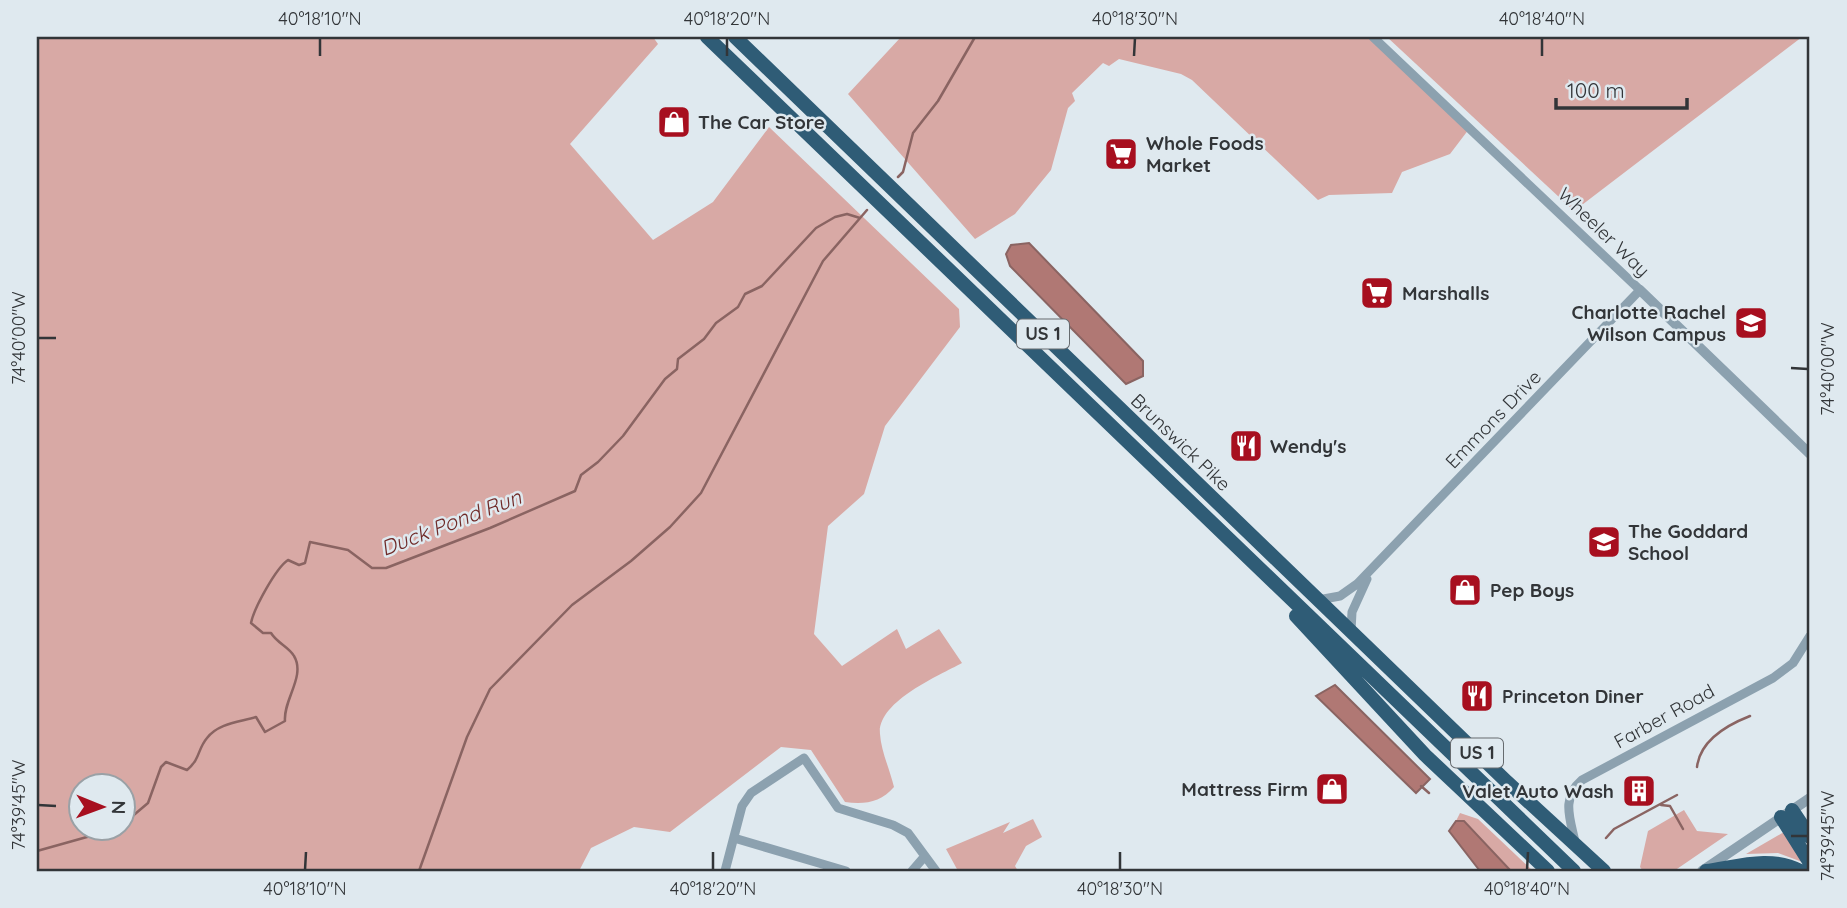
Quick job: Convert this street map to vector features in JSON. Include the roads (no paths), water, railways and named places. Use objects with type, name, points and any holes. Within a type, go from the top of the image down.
[{"type":"highway","name":"Brunswick Pike","points":[[706,37],[1574,871]]},
{"type":"highway","name":"Brunswick Pike","points":[[735,37],[1507,782],[1604,871]]},
{"type":"highway","points":[[1259,568],[1309,634],[1362,690],[1548,871]]},
{"type":"highway","points":[[1787,814],[1810,837]]},
{"type":"highway","points":[[1787,814],[1810,863]]},
{"type":"highway","points":[[1704,871],[1760,863],[1780,864],[1800,871]]},
{"type":"street","name":"Wheeler Way","points":[[1373,37],[1810,454]]},
{"type":"street","name":"Emmons Drive","points":[[1318,600],[1340,596],[1370,571],[1640,290]]},
{"type":"street","name":"Emmons Drive","points":[[1351,632],[1352,611],[1370,571]]},
{"type":"street","name":"Farber Road","points":[[1575,842],[1567,803],[1572,789],[1582,780],[1773,678],[1793,663],[1810,636]]},
{"type":"street","points":[[725,871],[742,806],[751,793],[804,758],[838,808],[893,825],[908,833],[936,871]]},
{"type":"street","points":[[1704,871],[1810,798]]},
{"type":"street","points":[[734,838],[819,868],[846,871]]},
{"type":"street","points":[[912,871],[925,856]]},
{"type":"waterway","name":"Duck Pond Run","points":[[898,177],[903,172],[913,133],[938,101],[975,37]]},
{"type":"waterway","points":[[419,871],[467,737],[490,689],[572,605],[631,561],[670,527],[701,493],[823,261],[867,210]]},
{"type":"waterway","name":"Duck Pond Run","points":[[136,813],[148,803],[161,767],[166,762],[187,770],[195,762],[207,738],[217,729],[256,717],[265,732],[285,721],[287,705],[296,680],[297,664],[292,653],[271,633],[263,633],[251,623],[266,589],[283,564],[288,560],[299,565],[305,563],[310,542],[348,550],[372,568],[386,568],[490,528],[575,491],[581,475],[623,436],[665,379],[677,369],[678,359],[704,339],[716,323],[738,307],[745,294],[762,286],[816,228],[835,217],[847,214],[860,218]]},
{"type":"waterway","points":[[1697,767],[1703,749],[1716,735],[1750,716]]},
{"type":"waterway","points":[[1421,786],[1429,793]]},
{"type":"waterway","points":[[1606,838],[1614,829],[1677,795]]},
{"type":"waterway","points":[[1661,805],[1670,806],[1683,829]]},
{"type":"waterway","name":"Duck Pond Run","points":[[37,851],[69,842]]},
{"type":"place","name":"The Car Store","points":[[674,122]]},
{"type":"place","name":"Whole Foods Market","points":[[1121,154]]},
{"type":"place","name":"Marshalls","points":[[1377,293]]},
{"type":"place","name":"Charlotte Rachel Wilson Campus","points":[[1751,323]]},
{"type":"place","name":"Wendy's","points":[[1246,446]]},
{"type":"place","name":"The Goddard School","points":[[1604,542]]},
{"type":"place","name":"Pep Boys","points":[[1465,590]]},
{"type":"place","name":"Princeton Diner","points":[[1477,696]]},
{"type":"place","name":"Mattress Firm","points":[[1332,789]]},
{"type":"place","name":"Valet Auto Wash","points":[[1639,791]]}]
